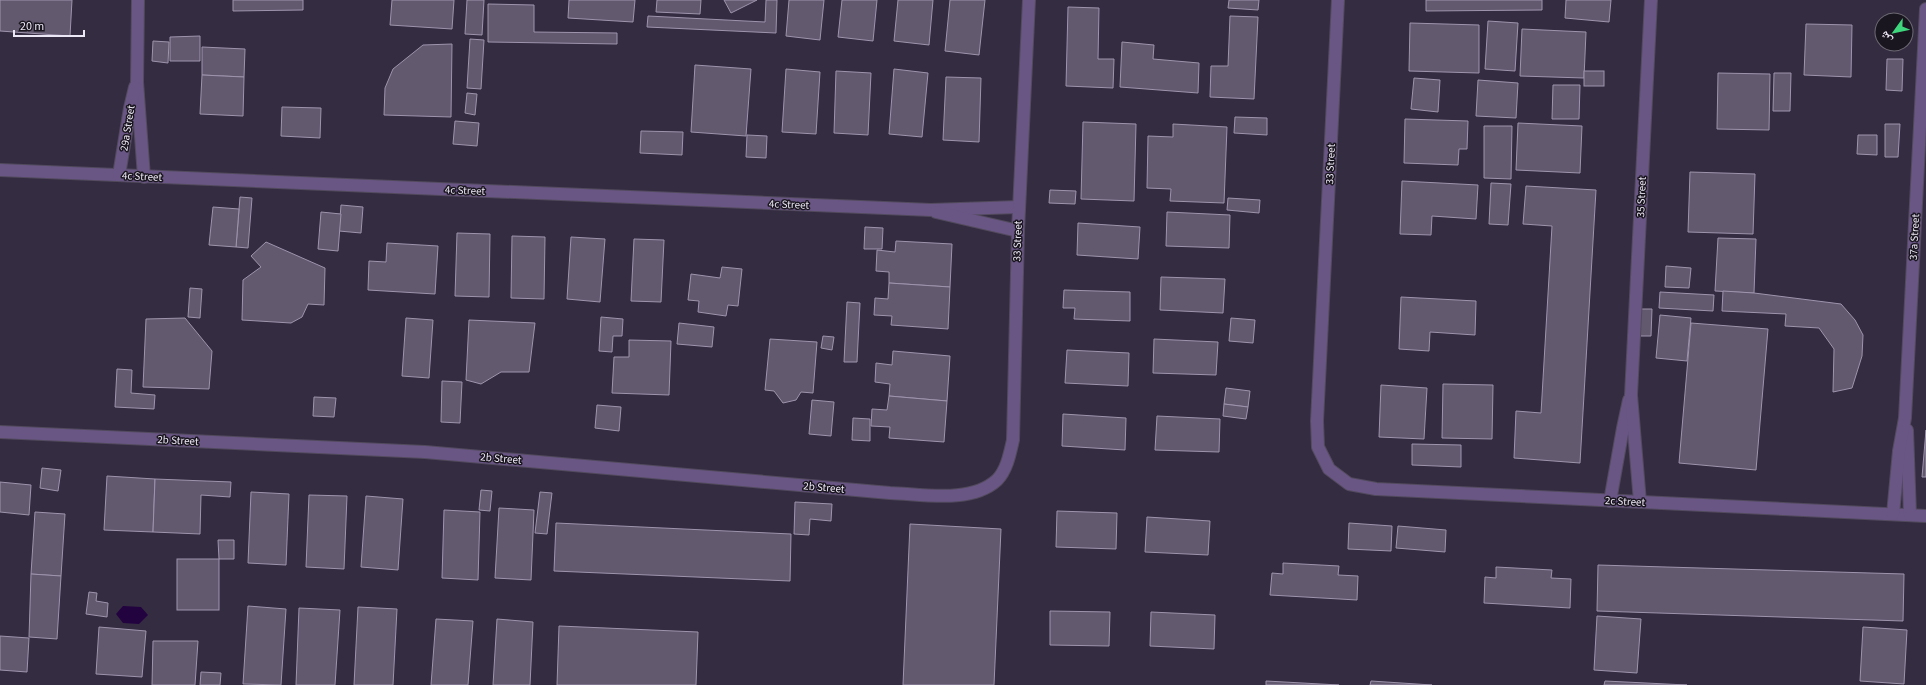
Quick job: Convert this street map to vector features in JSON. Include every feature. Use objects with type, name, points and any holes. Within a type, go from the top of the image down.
[{"type":"street","name":"29a Street","points":[[138,0],[137,82],[144,176]]},
{"type":"street","name":"33 Street","points":[[997,479],[1008,460],[1013,440],[1018,231],[1029,0]]},
{"type":"street","name":"33 Street","points":[[1329,469],[1318,447],[1317,421],[1338,0]]},
{"type":"street","name":"35 Street","points":[[1640,502],[1631,395],[1651,0]]},
{"type":"street","name":"37a Street","points":[[1910,515],[1908,452],[1905,418],[1926,8]]},
{"type":"street","name":"29a Street","points":[[119,175],[130,108],[137,82]]},
{"type":"street","name":"4c Street","points":[[0,170],[931,210],[1019,207]]},
{"type":"street","name":"4c Street","points":[[931,210],[948,216],[1018,231]]},
{"type":"street","name":"35 Street","points":[[1610,501],[1622,428],[1631,395]]},
{"type":"street","name":"37a Street","points":[[1893,514],[1898,451],[1905,418]]},
{"type":"street","name":"2b Street","points":[[0,432],[425,452],[890,493],[959,496],[979,491],[997,479]]},
{"type":"street","name":"2c Street","points":[[1329,469],[1349,484],[1376,489],[1926,516]]},
{"type":"shaded area","points":[[123,606],[141,607],[148,615],[139,624],[123,623],[116,614]]},
{"type":"building","points":[[0,0],[72,0],[70,36],[0,31]]},
{"type":"building","points":[[233,0],[303,0],[303,10],[233,11]]},
{"type":"building","points":[[392,0],[454,0],[452,29],[390,25]]},
{"type":"building","points":[[467,0],[484,0],[482,35],[465,34]]},
{"type":"building","points":[[569,0],[635,0],[633,22],[568,18]]},
{"type":"building","points":[[657,0],[701,0],[700,14],[656,12]]},
{"type":"building","points":[[724,0],[757,0],[731,13]]},
{"type":"building","points":[[766,0],[777,0],[776,33],[647,27],[648,16],[765,22]]},
{"type":"building","points":[[789,0],[824,0],[820,40],[786,36]]},
{"type":"building","points":[[842,0],[877,0],[873,41],[838,37]]},
{"type":"building","points":[[898,0],[933,0],[929,45],[894,41]]},
{"type":"building","points":[[950,0],[985,0],[979,55],[945,51]]},
{"type":"building","points":[[1229,0],[1259,0],[1258,10],[1228,8]]},
{"type":"building","points":[[1426,0],[1542,0],[1542,10],[1426,11]]},
{"type":"building","points":[[1566,0],[1611,0],[1609,22],[1565,18]]},
{"type":"building","points":[[488,4],[534,5],[534,32],[617,33],[617,44],[488,42]]},
{"type":"building","points":[[1068,7],[1099,8],[1098,59],[1114,59],[1113,88],[1066,86]]},
{"type":"building","points":[[1230,16],[1258,17],[1254,99],[1210,97],[1211,66],[1228,66]]},
{"type":"building","points":[[1488,21],[1518,23],[1515,71],[1485,69]]},
{"type":"building","points":[[1410,23],[1479,25],[1479,73],[1409,71]]},
{"type":"building","points":[[1806,24],[1852,25],[1851,77],[1804,75]]},
{"type":"building","points":[[1522,29],[1586,32],[1584,78],[1520,76]]},
{"type":"building","points":[[200,36],[200,61],[170,61],[170,37]]},
{"type":"building","points":[[470,39],[484,40],[481,89],[467,88]]},
{"type":"building","points":[[153,41],[169,42],[168,63],[152,61]]},
{"type":"building","points":[[1122,42],[1154,45],[1153,59],[1199,63],[1198,93],[1120,87]]},
{"type":"building","points":[[452,44],[451,117],[384,115],[385,88],[393,69],[423,45]]},
{"type":"building","points":[[202,47],[245,49],[244,77],[202,75]]},
{"type":"building","points":[[1887,59],[1903,59],[1902,91],[1886,90]]},
{"type":"building","points":[[695,65],[751,69],[746,136],[691,132]]},
{"type":"building","points":[[786,69],[820,72],[816,134],[782,132]]},
{"type":"building","points":[[894,69],[928,73],[922,137],[889,134]]},
{"type":"building","points":[[836,71],[871,73],[868,135],[834,133]]},
{"type":"building","points":[[1584,71],[1604,71],[1604,86],[1584,86]]},
{"type":"building","points":[[1718,73],[1770,74],[1769,130],[1717,129]]},
{"type":"building","points":[[1774,73],[1791,73],[1790,111],[1773,111]]},
{"type":"building","points":[[202,75],[244,77],[243,116],[200,114]]},
{"type":"building","points":[[946,77],[981,78],[979,142],[943,140]]},
{"type":"building","points":[[1414,78],[1440,80],[1438,112],[1411,109]]},
{"type":"building","points":[[1478,80],[1518,83],[1516,118],[1476,116]]},
{"type":"building","points":[[1553,85],[1580,85],[1579,119],[1552,119]]},
{"type":"building","points":[[467,93],[477,94],[475,115],[465,113]]},
{"type":"building","points":[[282,107],[321,108],[320,138],[281,136]]},
{"type":"building","points":[[1235,117],[1267,118],[1267,135],[1234,133]]},
{"type":"building","points":[[1405,119],[1468,121],[1467,149],[1459,149],[1458,165],[1404,163]]},
{"type":"building","points":[[455,121],[479,123],[477,146],[453,144]]},
{"type":"building","points":[[1083,122],[1136,124],[1134,201],[1081,199]]},
{"type":"building","points":[[1518,123],[1582,126],[1580,173],[1516,170]]},
{"type":"building","points":[[1173,124],[1227,127],[1224,203],[1170,201],[1171,189],[1147,188],[1148,136],[1173,137]]},
{"type":"building","points":[[1885,124],[1900,124],[1898,157],[1885,157]]},
{"type":"building","points":[[1484,126],[1512,126],[1511,179],[1484,178]]},
{"type":"building","points":[[641,131],[683,132],[682,155],[640,153]]},
{"type":"building","points":[[747,135],[767,136],[766,158],[746,157]]},
{"type":"building","points":[[1858,135],[1877,135],[1877,155],[1857,154]]},
{"type":"building","points":[[1690,172],[1755,174],[1753,234],[1688,232]]},
{"type":"building","points":[[1402,181],[1478,185],[1476,219],[1432,216],[1431,235],[1400,234]]},
{"type":"building","points":[[1491,183],[1511,184],[1508,225],[1489,224]]},
{"type":"building","points":[[1526,186],[1596,190],[1580,463],[1514,458],[1516,411],[1541,413],[1552,226],[1523,224]]},
{"type":"building","points":[[1050,190],[1076,191],[1075,204],[1049,203]]},
{"type":"building","points":[[240,197],[252,198],[248,248],[236,247]]},
{"type":"building","points":[[1228,198],[1260,200],[1259,213],[1227,210]]},
{"type":"building","points":[[341,205],[363,207],[361,233],[339,231]]},
{"type":"building","points":[[213,207],[239,209],[236,247],[209,245]]},
{"type":"building","points":[[321,212],[341,214],[338,251],[318,249]]},
{"type":"building","points":[[1167,212],[1230,215],[1229,248],[1166,246]]},
{"type":"building","points":[[1078,223],[1140,227],[1138,259],[1077,255]]},
{"type":"building","points":[[865,227],[883,228],[882,249],[864,249]]},
{"type":"building","points":[[457,233],[490,234],[489,297],[455,296]]},
{"type":"building","points":[[512,236],[545,237],[544,299],[511,298]]},
{"type":"building","points":[[571,237],[605,239],[600,302],[567,299]]},
{"type":"building","points":[[1718,238],[1756,239],[1754,293],[1715,291]]},
{"type":"building","points":[[634,239],[664,240],[661,302],[631,301]]},
{"type":"building","points":[[896,241],[952,244],[950,287],[889,283],[889,272],[876,271],[877,250],[895,252]]},
{"type":"building","points":[[266,242],[325,268],[324,305],[308,304],[302,317],[291,323],[242,320],[243,280],[261,267],[251,256]]},
{"type":"building","points":[[387,243],[438,246],[435,294],[368,290],[369,261],[386,262]]},
{"type":"building","points":[[1666,266],[1691,268],[1689,288],[1665,287]]},
{"type":"building","points":[[722,267],[742,269],[738,306],[728,305],[726,316],[698,312],[699,301],[688,300],[691,274],[720,278]]},
{"type":"building","points":[[1161,277],[1225,279],[1223,313],[1160,310]]},
{"type":"building","points":[[889,283],[950,287],[948,329],[891,325],[892,316],[874,315],[875,298],[888,299]]},
{"type":"building","points":[[190,288],[202,289],[200,318],[188,317]]},
{"type":"building","points":[[1064,290],[1130,292],[1130,321],[1074,319],[1075,308],[1063,308]]},
{"type":"building","points":[[1723,291],[1754,293],[1841,304],[1855,320],[1863,335],[1862,356],[1852,388],[1833,392],[1834,349],[1819,328],[1785,326],[1786,314],[1722,311]]},
{"type":"building","points":[[1660,292],[1714,295],[1713,311],[1659,308]]},
{"type":"building","points":[[1401,297],[1476,301],[1475,335],[1430,332],[1429,351],[1399,349]]},
{"type":"building","points":[[847,302],[860,303],[857,362],[844,362]]},
{"type":"building","points":[[1639,309],[1652,309],[1651,336],[1638,336]]},
{"type":"building","points":[[1660,315],[1691,318],[1687,361],[1656,358]]},
{"type":"building","points":[[601,317],[623,319],[622,336],[613,336],[612,352],[599,351]]},
{"type":"building","points":[[185,318],[212,351],[209,389],[143,387],[146,319]]},
{"type":"building","points":[[406,318],[433,320],[429,378],[402,376]]},
{"type":"building","points":[[1231,318],[1255,320],[1253,343],[1229,341]]},
{"type":"building","points":[[469,320],[535,323],[529,372],[501,372],[481,384],[466,380]]},
{"type":"building","points":[[679,323],[714,327],[712,347],[677,344]]},
{"type":"building","points":[[1691,323],[1768,329],[1756,470],[1679,463]]},
{"type":"building","points":[[823,336],[834,337],[832,350],[821,348]]},
{"type":"building","points":[[770,339],[817,342],[813,393],[801,392],[796,400],[783,403],[774,391],[765,390]]},
{"type":"building","points":[[1154,339],[1218,342],[1216,375],[1153,373]]},
{"type":"building","points":[[629,340],[671,341],[669,395],[612,393],[614,357],[629,357]]},
{"type":"building","points":[[1067,350],[1129,353],[1128,386],[1065,383]]},
{"type":"building","points":[[893,351],[950,356],[947,401],[889,396],[890,384],[875,382],[876,363],[892,365]]},
{"type":"building","points":[[117,369],[132,370],[131,393],[155,395],[154,409],[115,407]]},
{"type":"building","points":[[442,381],[462,382],[460,423],[441,422]]},
{"type":"building","points":[[1443,384],[1493,385],[1492,439],[1442,438]]},
{"type":"building","points":[[1381,385],[1427,388],[1424,439],[1379,437]]},
{"type":"building","points":[[1226,388],[1250,391],[1248,407],[1224,404]]},
{"type":"building","points":[[889,396],[947,401],[944,442],[889,438],[890,427],[871,426],[872,409],[887,410]]},
{"type":"building","points":[[314,397],[336,398],[334,417],[313,416]]},
{"type":"building","points":[[812,400],[834,402],[831,436],[809,434]]},
{"type":"building","points":[[1224,404],[1248,407],[1246,419],[1223,416]]},
{"type":"building","points":[[597,405],[621,407],[619,431],[595,428]]},
{"type":"building","points":[[1063,414],[1126,418],[1125,450],[1062,446]]},
{"type":"building","points":[[1157,416],[1220,419],[1219,452],[1155,450]]},
{"type":"building","points":[[853,418],[870,419],[870,441],[852,440]]},
{"type":"building","points":[[1926,430],[1926,477],[1922,477]]},
{"type":"building","points":[[1412,444],[1461,445],[1461,467],[1412,465]]},
{"type":"building","points":[[42,468],[61,470],[58,491],[40,488]]},
{"type":"building","points":[[107,476],[155,479],[153,532],[104,530]]},
{"type":"building","points":[[155,479],[231,482],[230,497],[201,495],[200,534],[153,532]]},
{"type":"building","points":[[0,482],[31,485],[29,515],[0,512]]},
{"type":"building","points":[[481,490],[492,491],[490,511],[479,510]]},
{"type":"building","points":[[251,492],[289,494],[286,565],[248,563]]},
{"type":"building","points":[[540,492],[552,493],[547,534],[535,533]]},
{"type":"building","points":[[309,495],[347,496],[344,569],[306,567]]},
{"type":"building","points":[[366,496],[403,499],[398,570],[361,567]]},
{"type":"building","points":[[795,502],[832,504],[831,521],[810,519],[809,535],[794,534]]},
{"type":"building","points":[[499,508],[534,510],[531,580],[495,578]]},
{"type":"building","points":[[444,510],[480,512],[478,580],[442,578]]},
{"type":"building","points":[[1057,511],[1117,513],[1116,549],[1056,547]]},
{"type":"building","points":[[35,512],[65,514],[61,576],[31,574]]},
{"type":"building","points":[[1147,517],[1210,521],[1208,555],[1145,552]]},
{"type":"building","points":[[556,523],[791,534],[790,581],[554,571]]},
{"type":"building","points":[[1349,523],[1392,526],[1391,551],[1348,549]]},
{"type":"building","points":[[910,524],[1001,529],[994,685],[903,685]]},
{"type":"building","points":[[1398,526],[1446,530],[1445,552],[1396,548]]},
{"type":"building","points":[[218,540],[234,540],[234,559],[219,559]]},
{"type":"building","points":[[177,559],[219,559],[219,610],[177,610]]},
{"type":"building","points":[[1283,563],[1339,566],[1338,575],[1358,576],[1357,600],[1270,595],[1272,573],[1283,574]]},
{"type":"building","points":[[1598,565],[1904,574],[1903,621],[1597,611]]},
{"type":"building","points":[[1496,567],[1552,570],[1551,578],[1571,579],[1570,608],[1484,603],[1485,577],[1496,578]]},
{"type":"building","points":[[31,574],[61,576],[57,639],[29,637]]},
{"type":"building","points":[[89,592],[97,593],[96,601],[108,603],[107,617],[86,614]]},
{"type":"building","points":[[248,606],[286,609],[281,685],[243,684]]},
{"type":"building","points":[[358,607],[397,609],[393,685],[354,685]]},
{"type":"building","points":[[299,608],[340,610],[335,685],[296,685]]},
{"type":"building","points":[[1050,611],[1110,612],[1109,646],[1050,645]]},
{"type":"building","points":[[1151,612],[1215,615],[1214,649],[1150,646]]},
{"type":"building","points":[[1597,616],[1641,619],[1637,673],[1594,670]]},
{"type":"building","points":[[436,619],[473,621],[468,685],[431,685]]},
{"type":"building","points":[[497,619],[533,622],[530,685],[493,685]]},
{"type":"building","points":[[559,626],[698,632],[696,685],[557,685]]},
{"type":"building","points":[[99,627],[146,631],[142,677],[96,674]]},
{"type":"building","points":[[1863,627],[1907,630],[1904,684],[1860,681]]},
{"type":"building","points":[[0,636],[29,638],[27,672],[0,670]]},
{"type":"building","points":[[153,641],[198,641],[195,685],[152,685]]},
{"type":"building","points":[[201,672],[221,673],[220,685],[200,685]]},
{"type":"building","points":[[1266,681],[1339,685],[1266,685]]},
{"type":"building","points":[[1371,681],[1432,685],[1370,685]]},
{"type":"building","points":[[1605,681],[1687,685],[1604,685]]}]
